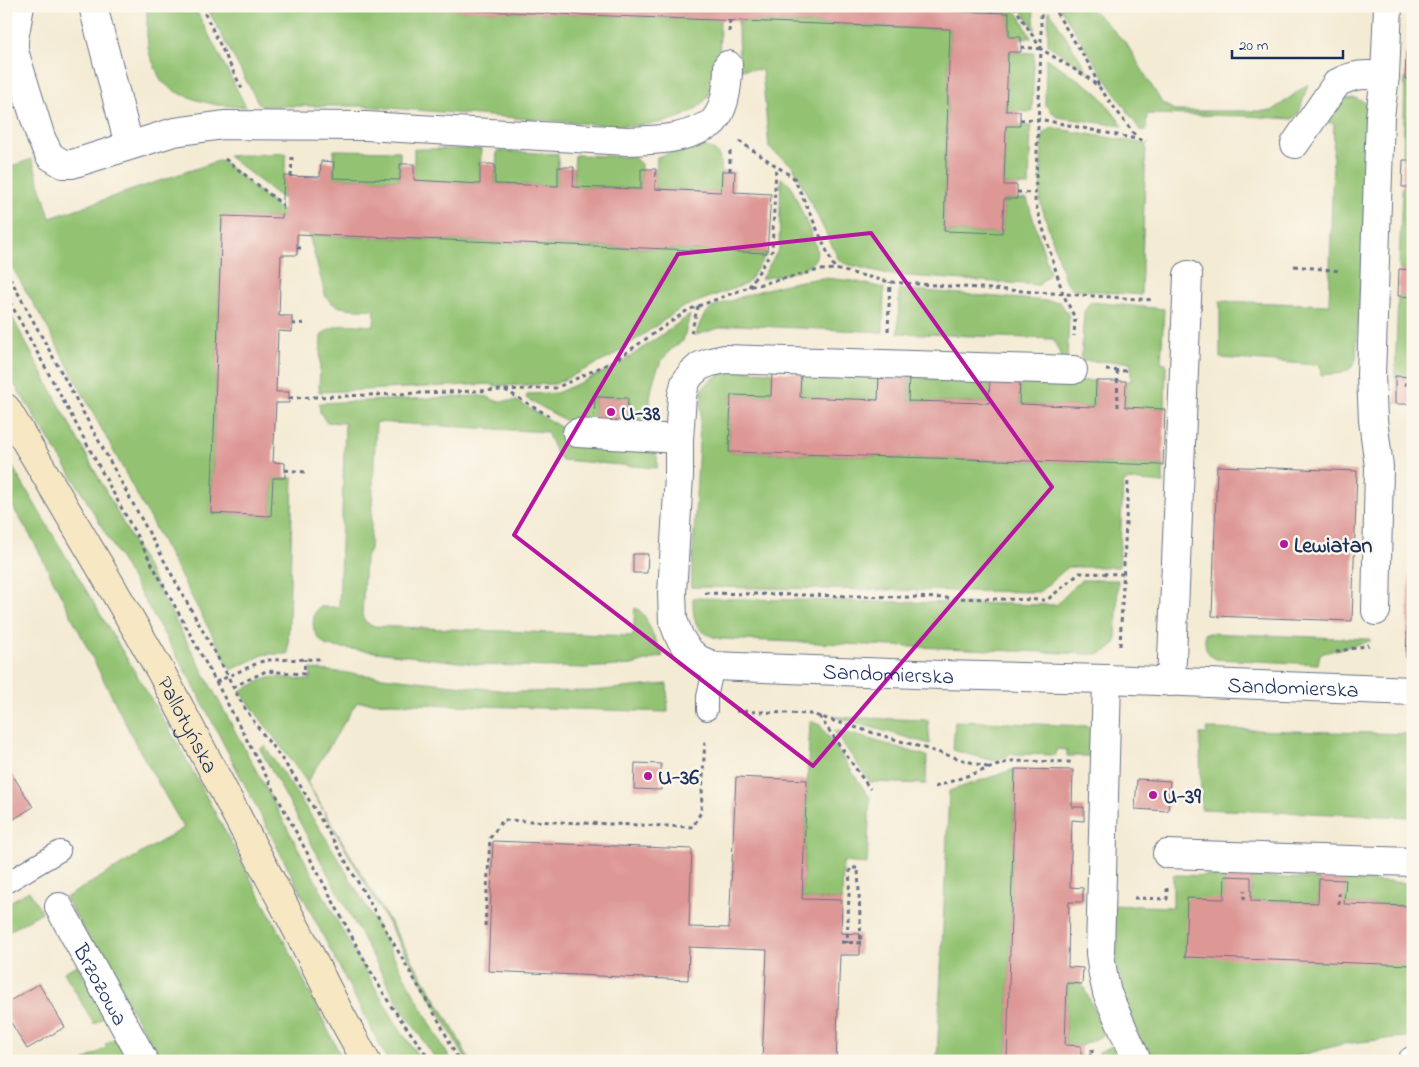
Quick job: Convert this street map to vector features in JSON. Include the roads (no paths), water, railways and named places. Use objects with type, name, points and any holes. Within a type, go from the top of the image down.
[{"type":"main road","name":"Pallotyńska","points":[[6,408],[161,672],[362,1056]]},
{"type":"street","points":[[20,6],[15,30],[14,50],[41,138],[50,156],[63,164],[72,164],[174,132],[224,125],[366,126],[627,141],[661,140],[696,132],[714,122],[723,105],[728,86],[728,65]]},
{"type":"street","points":[[93,6],[129,145]]},
{"type":"street","points":[[1376,611],[1380,467],[1373,420],[1371,375],[1380,117],[1388,6]]},
{"type":"street","points":[[1295,144],[1337,83],[1358,75],[1384,76]]},
{"type":"street","points":[[1171,682],[1188,275]]},
{"type":"street","name":"Sandomierska","points":[[1073,370],[724,359],[700,366],[685,383],[682,396],[679,438],[679,476],[672,593],[673,620],[679,636],[687,649],[698,659],[714,666],[941,676],[1107,679],[1413,691]]},
{"type":"street","points":[[578,433],[679,438]]},
{"type":"street","points":[[1107,679],[1100,953],[1108,993],[1137,1061]]},
{"type":"street","points":[[1167,854],[1413,862]]},
{"type":"street","name":"Brzozowa","points":[[59,907],[144,1061]]},
{"type":"lane","points":[[707,710],[707,697],[714,666]]},
{"type":"lane","points":[[6,883],[60,852]]},
{"type":"place","name":"U-38","points":[[611,412]]},
{"type":"place","name":"Lewiatan","points":[[1284,544]]},
{"type":"place","name":"U-36","points":[[648,776]]},
{"type":"place","name":"U-39","points":[[1153,795]]}]
